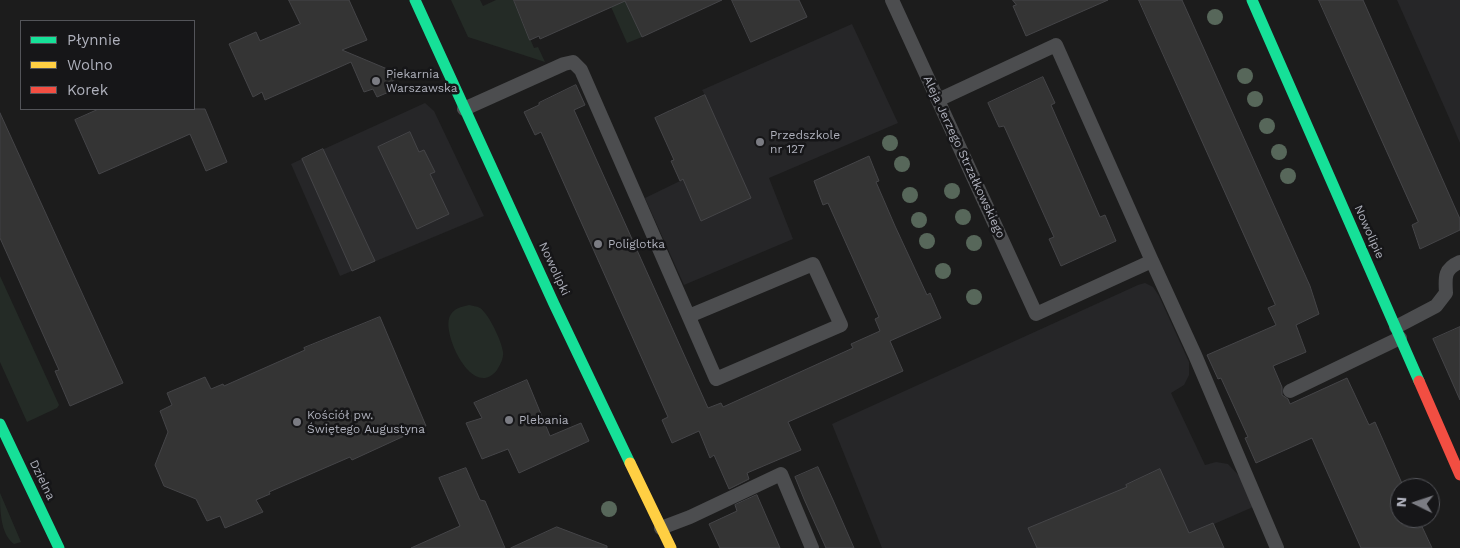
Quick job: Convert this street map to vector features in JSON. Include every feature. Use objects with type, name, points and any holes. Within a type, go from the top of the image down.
[{"type":"street","name":"Nowolipki","points":[[415,0],[554,304],[671,548]]},
{"type":"street","name":"Nowolipie","points":[[1252,0],[1460,475]]},
{"type":"street","name":"Dzielna","points":[[0,424],[59,548]]},
{"type":"lane","name":"Aleja Jerzego Strzałkowskiego","points":[[892,0],[1036,314],[1152,261]]},
{"type":"lane","points":[[938,100],[1056,45],[1278,548]]},
{"type":"lane","points":[[464,109],[564,64],[573,62],[581,70],[716,380],[841,325],[813,264],[689,316]]},
{"type":"lane","points":[[1290,391],[1398,332],[1436,306],[1446,293],[1445,277],[1451,266],[1460,262]]},
{"type":"lane","points":[[661,528],[690,517],[780,474],[812,548]]},
{"type":"shaded area","points":[[451,0],[480,0],[483,6],[496,0],[513,0],[515,3],[522,0],[522,20],[534,48],[538,47],[545,62],[468,37]]},
{"type":"shaded area","points":[[608,0],[625,0],[642,37],[627,43]]},
{"type":"shaded area","points":[[1397,0],[1460,0],[1460,143],[1447,113]]},
{"type":"shaded area","name":"Przedszkole nr 127","points":[[852,24],[898,123],[769,178],[793,239],[684,285],[645,198],[680,181],[671,161],[674,160],[655,118],[705,95],[702,90]]},
{"type":"shaded area","points":[[425,103],[434,111],[484,216],[340,276],[291,164]]},
{"type":"shaded area","points":[[0,276],[59,405],[57,408],[27,422],[0,362]]},
{"type":"shaded area","points":[[1145,283],[1153,287],[1159,296],[1189,362],[1189,375],[1184,385],[1171,393],[1205,465],[1216,462],[1228,464],[1242,479],[1253,507],[1214,524],[1224,548],[882,548],[832,424]]},
{"type":"shaded area","points":[[469,305],[479,307],[484,311],[502,347],[503,354],[500,364],[497,370],[488,377],[478,377],[469,371],[461,361],[450,336],[448,324],[450,316],[461,307]]},
{"type":"shaded area","points":[[0,493],[21,542],[14,544],[9,540],[3,527]]},
{"type":"building","points":[[289,0],[349,0],[367,40],[342,50],[404,76],[392,81],[396,89],[377,97],[373,89],[364,92],[351,62],[265,100],[262,92],[253,97],[229,44],[256,32],[260,41],[300,24]]},
{"type":"building","points":[[514,0],[722,0],[642,37],[625,1],[540,39],[539,36],[530,40]]},
{"type":"building","points":[[732,0],[799,0],[807,17],[751,42]]},
{"type":"building","points":[[1013,0],[1108,0],[1026,36],[1013,6],[1016,5]]},
{"type":"building","points":[[1139,0],[1182,0],[1310,286],[1319,314],[1296,325],[1306,352],[1273,366],[1282,387],[1282,395],[1288,399],[1290,404],[1347,378],[1369,425],[1375,422],[1400,478],[1390,478],[1390,528],[1423,528],[1432,548],[1361,548],[1312,438],[1256,463],[1245,438],[1248,437],[1221,378],[1218,379],[1207,355],[1276,325],[1268,308],[1275,305]]},
{"type":"building","points":[[1319,0],[1363,0],[1460,219],[1460,230],[1420,249],[1412,225],[1418,222]]},
{"type":"building","points":[[1043,77],[1055,103],[1051,105],[1100,217],[1105,215],[1116,241],[1061,266],[1049,239],[1054,237],[1004,126],[999,127],[988,103]]},
{"type":"building","points":[[576,85],[585,105],[574,110],[708,408],[721,403],[723,407],[853,348],[851,344],[880,331],[875,319],[879,317],[828,203],[823,205],[814,181],[869,156],[879,181],[876,182],[895,226],[927,295],[930,293],[941,318],[890,341],[903,371],[788,422],[801,450],[747,473],[749,479],[729,489],[714,455],[710,458],[699,431],[672,443],[662,420],[668,417],[541,132],[535,135],[524,112]]},
{"type":"building","points":[[705,95],[751,198],[701,221],[683,179],[680,181],[671,161],[674,160],[655,118]]},
{"type":"building","points":[[205,109],[227,162],[206,171],[190,134],[99,174],[75,120],[97,110]]},
{"type":"building","points":[[0,113],[123,383],[70,406],[55,371],[59,370],[0,238]]},
{"type":"building","points":[[410,132],[419,152],[424,150],[435,172],[430,174],[449,214],[417,229],[378,147]]},
{"type":"building","points":[[323,149],[375,261],[352,271],[302,159]]},
{"type":"building","name":"Kościół pw. Świętego Augustyna","points":[[380,317],[426,426],[352,460],[350,457],[269,492],[270,494],[256,500],[263,512],[225,528],[220,516],[207,521],[196,499],[164,486],[155,465],[168,432],[160,411],[172,405],[167,393],[205,377],[211,389],[223,384],[224,386],[305,350],[304,348]]},
{"type":"building","points":[[1460,327],[1460,400],[1433,339]]},
{"type":"building","name":"Plebania","points":[[527,380],[550,436],[581,423],[589,441],[519,473],[508,449],[482,459],[466,423],[482,418],[474,403]]},
{"type":"building","points":[[818,467],[854,548],[826,548],[804,499],[795,477]]},
{"type":"building","points":[[466,468],[480,500],[485,501],[505,548],[411,548],[460,526],[439,478]]},
{"type":"building","points":[[1160,469],[1189,533],[1213,523],[1224,548],[1037,548],[1028,528],[1127,487],[1126,485]]},
{"type":"building","points":[[757,495],[780,548],[720,548],[709,524],[737,511],[735,505]]},
{"type":"building","points":[[557,527],[607,546],[607,548],[511,548]]},
{"type":"traffic: fast","points":[[415,0],[554,304],[630,463]]},
{"type":"traffic: fast","points":[[1252,0],[1419,381]]},
{"type":"traffic: fast","points":[[0,424],[59,548]]},
{"type":"traffic: slow","points":[[630,463],[671,548]]},
{"type":"traffic: jam","points":[[1419,381],[1460,475]]},
{"type":"place","name":"Piekarnia Warszawska","points":[[376,81]]},
{"type":"place","name":"Przedszkole nr 127","points":[[760,142]]},
{"type":"place","name":"Poliglotka","points":[[598,244]]},
{"type":"place","name":"Plebania","points":[[509,420]]},
{"type":"place","name":"Kościół pw. Świętego Augustyna","points":[[297,422]]}]
